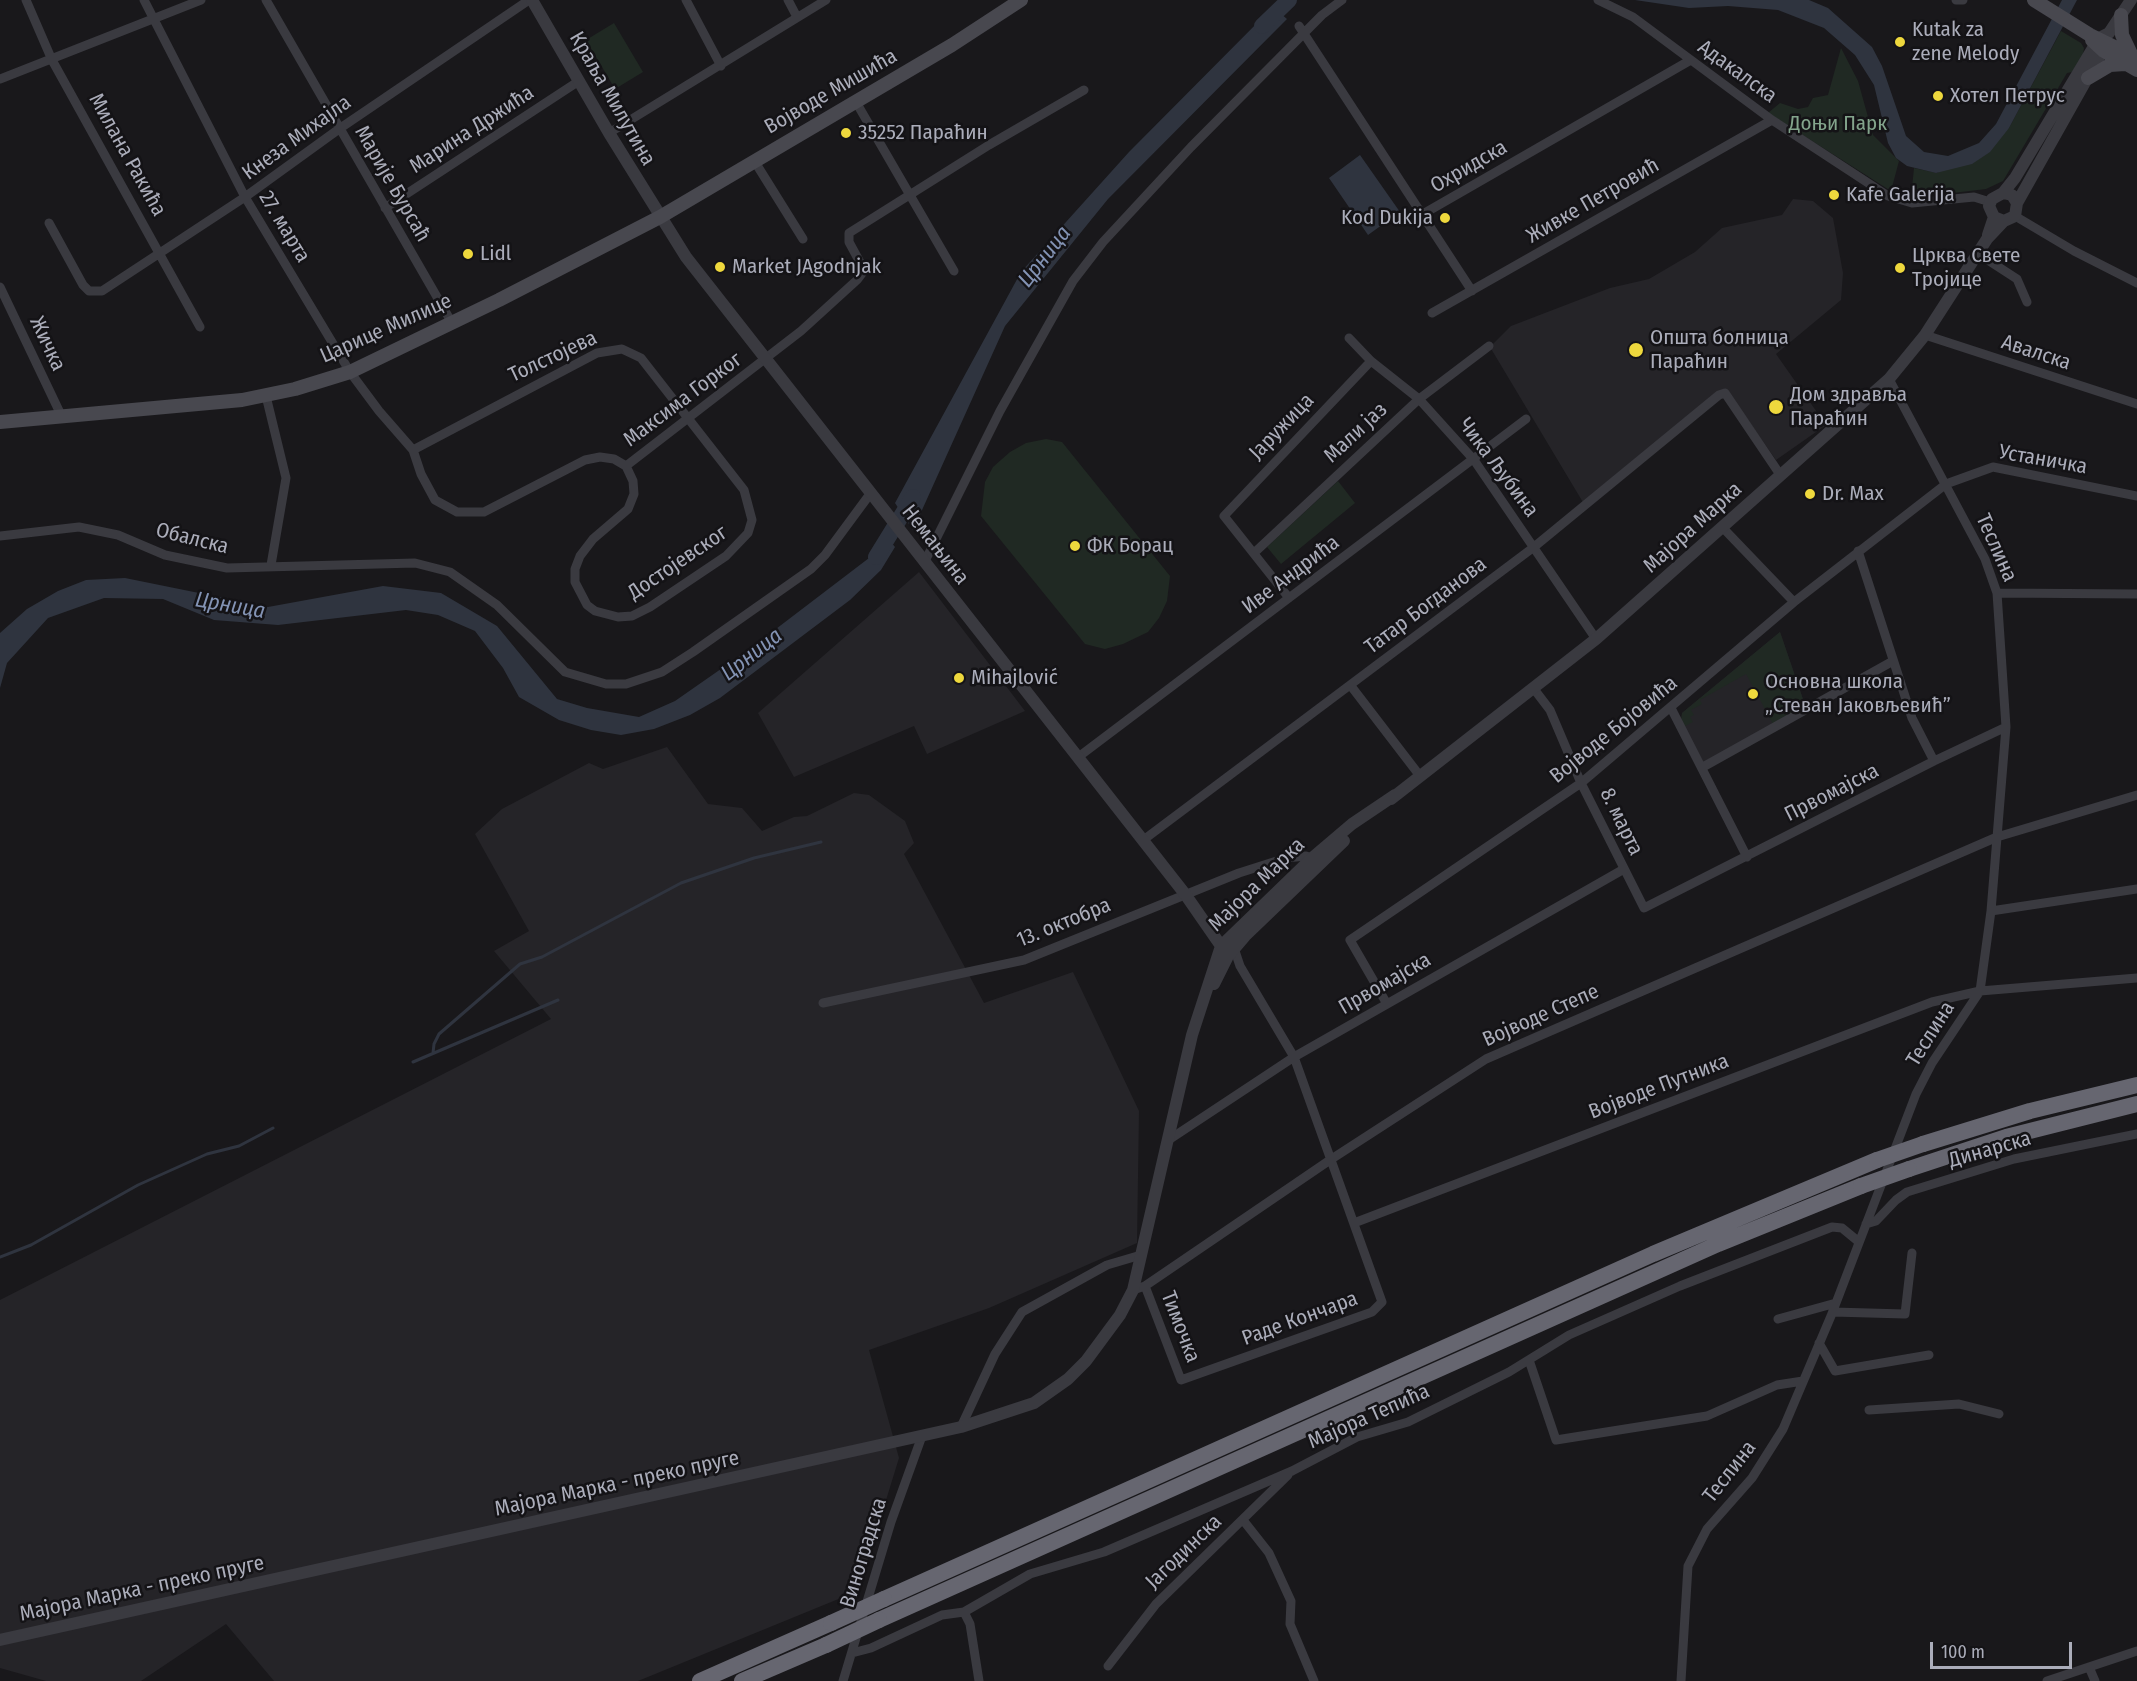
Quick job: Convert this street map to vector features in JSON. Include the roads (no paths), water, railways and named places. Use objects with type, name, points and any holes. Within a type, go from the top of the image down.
[{"type":"highway","points":[[700,1681],[1653,1254],[1877,1160],[2021,1113],[2137,1085]]},
{"type":"highway","points":[[742,1681],[1718,1244],[1909,1169],[2006,1137],[2137,1104]]},
{"type":"main road","name":"Војводе Мишића","points":[[660,217],[952,45],[1021,0]]},
{"type":"main road","points":[[2039,3],[2133,62]]},
{"type":"main road","points":[[2121,15],[2122,35],[2133,62]]},
{"type":"main road","points":[[2088,78],[2109,65],[2133,62]]},
{"type":"main road","name":"Царице Милице","points":[[0,422],[266,396],[350,372],[660,217]]},
{"type":"street","name":"Милана Ракића","points":[[26,0],[52,60],[200,327]]},
{"type":"street","name":"27. марта","points":[[144,0],[245,197],[350,372]]},
{"type":"street","points":[[0,80],[201,0]]},
{"type":"street","name":"Марије Бурсаћ","points":[[266,0],[452,323]]},
{"type":"street","name":"Кнеза Михајла","points":[[49,223],[83,285],[89,291],[102,291],[245,197],[339,129],[531,0]]},
{"type":"street","name":"Краља Милутина","points":[[531,0],[660,217]]},
{"type":"street","points":[[686,0],[721,66]]},
{"type":"street","points":[[788,0],[797,17]]},
{"type":"street","points":[[609,133],[826,0]]},
{"type":"street","points":[[921,559],[1073,281],[1102,242],[1301,29],[1342,0]]},
{"type":"street","name":"Адакалска","points":[[1598,0],[1634,17],[1689,61],[1772,120],[1894,199],[1922,204],[1974,197],[1990,202]]},
{"type":"street","points":[[1956,0],[1963,0]]},
{"type":"street","points":[[2003,193],[2101,41],[2131,0]]},
{"type":"street","name":"Охридска","points":[[1301,29],[1422,214],[1689,61]]},
{"type":"street","name":"Мајора Марка","points":[[1146,1233],[1170,1139],[1192,1035],[1227,947],[1312,858],[1352,824],[1395,795],[1596,639],[1889,379],[1925,335],[1987,239],[2018,203],[2088,78],[2101,41]]},
{"type":"street","name":"Марина Држића","points":[[385,208],[579,81]]},
{"type":"street","points":[[909,194],[1084,90]]},
{"type":"street","points":[[856,102],[954,271]]},
{"type":"street","name":"Живке Петровић","points":[[1432,313],[1772,120]]},
{"type":"street","points":[[755,162],[803,239]]},
{"type":"street","points":[[2018,203],[2012,195],[2003,193],[1995,196],[1990,202],[1990,210],[2137,283]]},
{"type":"street","name":"Максима Горког","points":[[350,372],[379,411],[413,450],[421,474],[435,500],[456,512],[470,514],[484,512],[585,460],[600,457],[615,459],[626,466],[767,359],[801,331],[863,272],[849,242],[849,233],[909,194]]},
{"type":"street","points":[[1422,214],[1472,291]]},
{"type":"street","name":"Немањина","points":[[660,217],[686,257],[872,497],[1227,947]]},
{"type":"street","points":[[1977,253],[2017,279],[2027,302]]},
{"type":"street","name":"Жичка","points":[[0,287],[62,417]]},
{"type":"street","name":"Авалска","points":[[1925,335],[2137,404]]},
{"type":"street","name":"Чика Љубина","points":[[1349,338],[1371,361],[1419,399],[1474,460],[1596,639]]},
{"type":"street","name":"Мали јаз","points":[[1254,553],[1419,399],[1488,346]]},
{"type":"street","name":"Толстојева","points":[[413,450],[587,358],[611,349],[632,352],[641,358],[690,418]]},
{"type":"street","name":"Јаружица","points":[[1254,553],[1226,520],[1225,513],[1371,361]]},
{"type":"street","name":"Теслина","points":[[1681,1681],[1688,1566],[1707,1529],[1752,1478],[1783,1429],[1835,1307],[1921,1084],[1980,991],[1990,911],[2006,728],[1997,593],[1985,559],[1889,379]]},
{"type":"street","name":"Татар Богданова","points":[[1142,841],[1534,547],[1725,393],[1781,476]]},
{"type":"street","points":[[266,396],[286,478],[271,565]]},
{"type":"street","name":"Достојевског","points":[[626,466],[633,481],[634,494],[628,509],[593,539],[580,556],[575,568],[575,582],[587,605],[595,611],[618,617],[632,616],[650,607],[726,556],[748,533],[752,520],[744,490],[690,418]]},
{"type":"street","name":"Иве Андрића","points":[[1077,758],[1526,419]]},
{"type":"street","name":"Устаничка","points":[[1946,484],[1993,466],[2137,496]]},
{"type":"street","name":"Војводе Бојовића","points":[[1388,1004],[1350,940],[1581,783],[1794,602],[1946,484]]},
{"type":"street","name":"Обалска","points":[[0,536],[78,526],[118,535],[165,555],[227,568],[271,565],[415,563],[450,572],[497,605],[565,672],[606,684],[626,684],[662,672],[811,569],[872,497]]},
{"type":"street","points":[[1723,528],[1794,602]]},
{"type":"street","points":[[1858,551],[1912,718],[1934,761]]},
{"type":"street","points":[[1254,553],[1289,598]]},
{"type":"street","points":[[1997,593],[2137,594]]},
{"type":"street","points":[[1703,766],[1893,661]]},
{"type":"street","points":[[1351,686],[1420,776]]},
{"type":"street","name":"8. марта","points":[[1534,689],[1550,710],[1581,783],[1644,908]]},
{"type":"street","points":[[1671,708],[1703,766],[1747,857]]},
{"type":"street","name":"Првомајска","points":[[1644,908],[1934,761],[2006,728]]},
{"type":"street","name":"Мајора Марка","points":[[1227,947],[1395,795]]},
{"type":"street","name":"Војводе Степе","points":[[1139,1288],[1486,1059],[1997,837],[2137,795]]},
{"type":"street","name":"13. октобра","points":[[823,1003],[1024,960],[1185,894],[1286,858],[1312,858]]},
{"type":"street","name":"Првомајска","points":[[1170,1139],[1293,1057],[1624,869]]},
{"type":"street","points":[[1990,911],[2137,889]]},
{"type":"street","name":"Раде Кончара","points":[[1181,1380],[1378,1309],[1382,1302],[1293,1057],[1227,947]]},
{"type":"street","name":"Војводе Путника","points":[[1354,1223],[1932,1002],[1980,991],[2137,978]]},
{"type":"street","name":"Динарска","points":[[1866,1224],[1876,1221],[1907,1192],[2014,1159],[2137,1134]]},
{"type":"street","name":"Мајора Тепића","points":[[852,1653],[871,1648],[942,1615],[964,1612],[1030,1574],[1104,1552],[1292,1471],[1357,1437],[1408,1422],[1529,1360],[1569,1335],[1680,1286],[1832,1227],[1842,1228],[1859,1242]]},
{"type":"street","name":"Мајора Марка - преко пруге","points":[[0,1640],[922,1436],[961,1427],[1034,1403],[1068,1379],[1101,1342],[1139,1288],[1141,1255],[1146,1233]]},
{"type":"street","points":[[1778,1319],[1835,1307],[1905,1314],[1912,1253]]},
{"type":"street","points":[[961,1427],[995,1354],[1022,1312],[1107,1265],[1141,1255]]},
{"type":"street","name":"Тимочка","points":[[1139,1288],[1181,1380]]},
{"type":"street","points":[[1819,1343],[1834,1371],[1929,1355]]},
{"type":"street","points":[[1529,1360],[1556,1440],[1707,1416],[1777,1385],[1803,1381]]},
{"type":"street","points":[[1869,1410],[1959,1404],[1999,1414]]},
{"type":"street","name":"Виноградска","points":[[843,1681],[891,1522],[922,1436]]},
{"type":"street","name":"Јагодинска","points":[[1108,1666],[1156,1604],[1292,1471]]},
{"type":"street","points":[[1243,1520],[1269,1553],[1291,1601],[1290,1624],[1314,1681]]},
{"type":"street","points":[[964,1612],[970,1624],[979,1681]]},
{"type":"street","points":[[2047,1681],[2137,1651]]},
{"type":"street","points":[[2089,1667],[2095,1681]]},
{"type":"water","points":[[1635,0],[1809,0],[1828,8],[1872,47],[1882,66],[1906,136],[1924,152],[1948,156],[1979,143],[1996,124],[2062,0],[2077,0],[2009,128],[1990,152],[1972,164],[1936,173],[1907,166],[1896,158],[1888,143],[1874,85],[1855,55],[1824,28],[1778,10],[1728,6],[1689,8]]},
{"type":"water","points":[[1273,7],[1287,19],[1108,199],[1005,326],[913,530],[895,503],[1021,272],[1129,152]]},
{"type":"water","points":[[1360,155],[1400,212],[1368,235],[1329,178]]},
{"type":"water","points":[[885,535],[895,547],[881,570],[850,600],[720,698],[690,715],[654,729],[621,735],[591,730],[559,720],[519,697],[503,668],[475,631],[438,615],[406,610],[278,625],[214,620],[163,599],[104,598],[48,618],[7,663],[0,688],[0,633],[27,609],[58,591],[86,580],[125,578],[268,607],[383,586],[441,593],[497,626],[557,699],[587,708],[639,717],[675,701],[751,648],[869,558]]},
{"type":"waterway","name":"Црница","points":[[1262,26],[1289,0]]},
{"type":"waterway","name":"Црница","points":[[876,557],[913,497]]},
{"type":"waterway","points":[[433,1053],[439,1034],[520,964],[542,957],[681,883],[754,858],[821,842]]},
{"type":"waterway","points":[[413,1062],[558,1000]]},
{"type":"waterway","points":[[0,1257],[31,1245],[138,1185],[207,1154],[239,1146],[273,1128]]},
{"type":"place","name":"Kutak za zene Melody","points":[[1900,42]]},
{"type":"place","name":"Хотел Петрус","points":[[1938,96]]},
{"type":"place","name":"35252 Параћин","points":[[846,133]]},
{"type":"place","name":"Kafe Galerija","points":[[1834,195]]},
{"type":"place","name":"Kod Dukija","points":[[1445,218]]},
{"type":"place","name":"Lidl","points":[[468,254]]},
{"type":"place","name":"Market JAgodnjak","points":[[720,267]]},
{"type":"place","name":"Црква Свете Тројице","points":[[1900,268]]},
{"type":"place","name":"Општа болница Параћин","points":[[1636,350]]},
{"type":"place","name":"Дом здравља Параћин","points":[[1776,407]]},
{"type":"place","name":"Dr. Max","points":[[1810,494]]},
{"type":"place","name":"ФК Борац","points":[[1075,546]]},
{"type":"place","name":"Mihajlović","points":[[959,678]]},
{"type":"place","name":"Основна школа „Стеван Јаковљевић”","points":[[1753,694]]},
{"type":"park label","name":"Доњи Парк","points":[[1838,124]]}]
